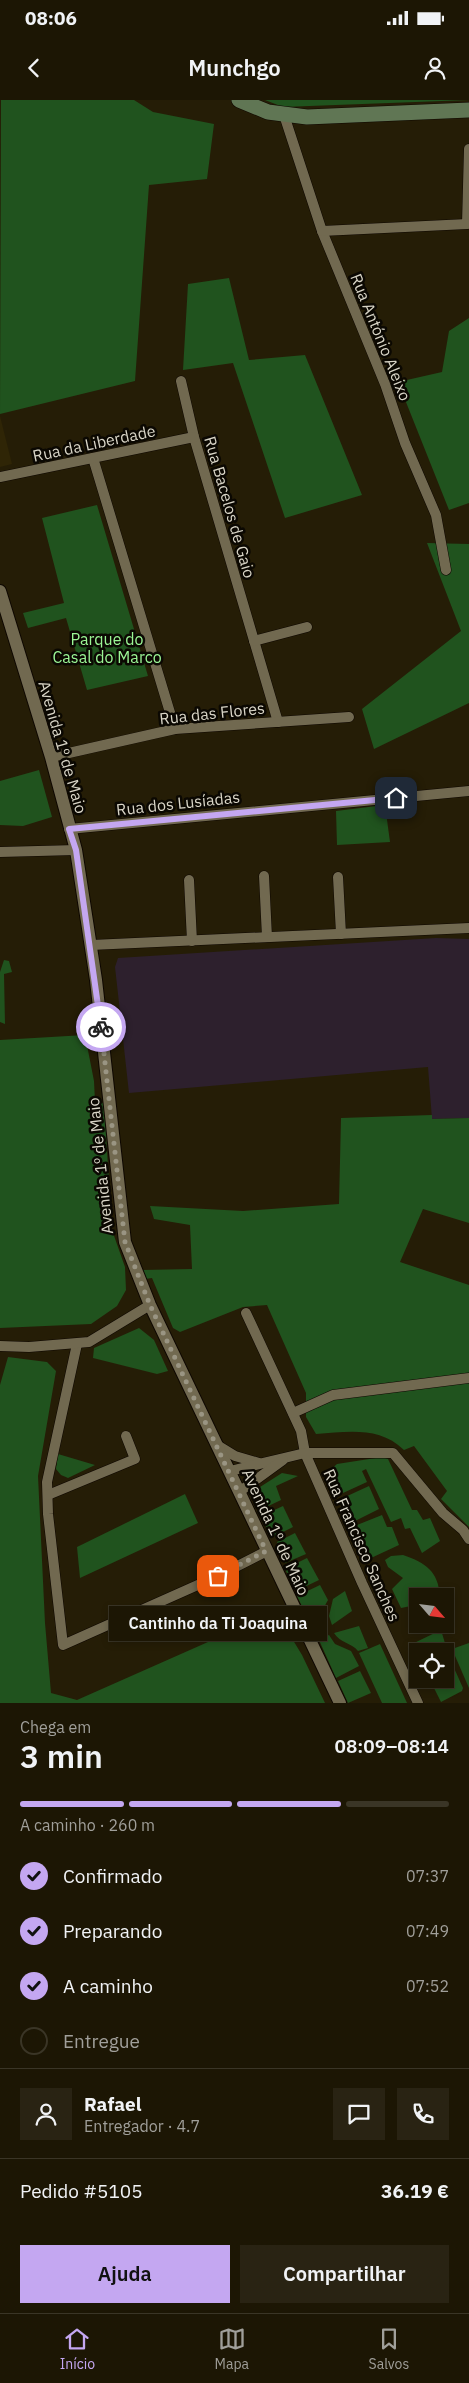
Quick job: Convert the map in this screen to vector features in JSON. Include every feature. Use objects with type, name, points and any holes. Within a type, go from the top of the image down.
[{"type":"main road","points":[[239,100],[255,108],[284,115],[307,117],[469,110]]},
{"type":"street","name":"Rua António Aleixo","points":[[284,115],[322,231],[436,515],[446,570]]},
{"type":"street","points":[[322,231],[467,224],[469,149]]},
{"type":"street","name":"Rua Bacelos de Gaio","points":[[181,381],[194,437],[278,722]]},
{"type":"street","name":"Rua da Liberdade","points":[[0,477],[194,437]]},
{"type":"street","points":[[93,458],[175,730]]},
{"type":"street","name":"Avenida 1º de Maio","points":[[0,591],[51,757],[76,850],[90,945],[125,1242],[150,1305],[340,1703]]},
{"type":"street","points":[[254,641],[307,627]]},
{"type":"street","name":"Rua das Flores","points":[[51,757],[175,730],[349,717]]},
{"type":"street","name":"Rua dos Lusíadas","points":[[69,829],[469,791]]},
{"type":"street","points":[[0,852],[76,850]]},
{"type":"street","points":[[264,876],[267,937]]},
{"type":"street","points":[[338,877],[341,934]]},
{"type":"street","points":[[189,880],[192,940]]},
{"type":"street","points":[[90,945],[469,928]]},
{"type":"street","points":[[0,1346],[29,1347],[89,1342],[150,1305]]},
{"type":"street","name":"Rua Francisco Sanches","points":[[246,1313],[301,1430],[305,1454],[418,1703]]},
{"type":"street","points":[[77,1344],[47,1482],[63,1645],[218,1576],[266,1551]]},
{"type":"street","points":[[293,1413],[333,1395],[469,1378]]},
{"type":"street","points":[[48,1495],[135,1459],[126,1436]]},
{"type":"street","points":[[217,1445],[236,1456],[260,1464]]},
{"type":"street","points":[[230,1471],[288,1456],[305,1454],[393,1453],[443,1513],[463,1530],[469,1539]]},
{"type":"street","points":[[239,1492],[288,1456]]},
{"type":"shaded area","points":[[0,416],[12,464],[0,467]]},
{"type":"shaded area","points":[[436,938],[469,939],[469,1118],[432,1119],[428,1067],[129,1093],[115,967],[118,958]]},
{"type":"green space","points":[[1,100],[134,100],[153,112],[214,124],[207,179],[149,185],[135,381],[0,414]]},
{"type":"green space","points":[[265,100],[469,100],[283,107]]},
{"type":"green space","points":[[229,278],[249,360],[305,355],[362,495],[285,518],[233,363],[183,370],[188,284]]},
{"type":"green space","points":[[469,318],[469,503],[449,510],[398,382],[442,372],[449,331]]},
{"type":"green space","name":"Parque do Casal do Marco","points":[[97,505],[148,676],[87,690],[66,618],[28,628],[23,613],[64,603],[42,518]]},
{"type":"green space","points":[[427,543],[469,544],[469,703],[374,749],[362,709],[461,631]]},
{"type":"green space","points":[[39,770],[52,817],[23,826],[0,825],[0,781]]},
{"type":"green space","points":[[385,805],[390,842],[337,845],[336,811]]},
{"type":"green space","points":[[4,960],[9,961],[12,972],[4,974],[5,1024],[0,1022],[0,972]]},
{"type":"green space","points":[[85,1035],[94,1081],[95,1102],[104,1103],[112,1230],[125,1267],[126,1290],[117,1306],[91,1324],[0,1328],[0,1040]]},
{"type":"green space","points":[[432,1115],[432,1119],[469,1118],[469,1223],[423,1209],[400,1262],[469,1285],[469,1527],[441,1499],[447,1491],[414,1446],[404,1450],[384,1437],[363,1432],[316,1434],[306,1417],[306,1393],[267,1305],[243,1307],[180,1332],[173,1328],[152,1278],[145,1279],[142,1270],[192,1269],[190,1225],[154,1219],[150,1206],[243,1211],[339,1204],[341,1118]]},
{"type":"green space","points":[[139,1328],[154,1340],[168,1371],[157,1374],[93,1358],[94,1348]]},
{"type":"green space","points":[[8,1357],[47,1362],[56,1371],[38,1476],[45,1623],[51,1693],[77,1700],[276,1612],[302,1655],[325,1703],[0,1703],[0,1385]]},
{"type":"green space","points":[[58,1454],[95,1465],[68,1478],[61,1475],[56,1469]]},
{"type":"green space","points":[[382,1457],[388,1459],[412,1510],[417,1510],[423,1520],[430,1518],[440,1541],[422,1553],[410,1528],[405,1529],[401,1518],[391,1522],[366,1469],[362,1471],[367,1482],[343,1493],[338,1484],[330,1487],[327,1482],[327,1473],[337,1464]]},
{"type":"green space","points":[[282,1473],[298,1476],[276,1486],[281,1500],[258,1511],[257,1498],[260,1487]]},
{"type":"green space","points":[[369,1486],[379,1509],[355,1521],[345,1497]]},
{"type":"green space","points":[[185,1494],[198,1523],[80,1578],[77,1547]]},
{"type":"green space","points":[[283,1506],[293,1527],[271,1538],[261,1516]]},
{"type":"green space","points":[[382,1515],[387,1527],[392,1527],[399,1545],[371,1558],[357,1525]]},
{"type":"green space","points":[[295,1533],[306,1554],[285,1563],[277,1542]]},
{"type":"green space","points":[[403,1555],[418,1561],[433,1574],[439,1588],[409,1588],[409,1606],[401,1608],[392,1589],[403,1578],[388,1567],[385,1560],[391,1556]]},
{"type":"green space","points":[[307,1558],[319,1580],[296,1591],[285,1569]]},
{"type":"green space","points":[[320,1585],[328,1600],[323,1614],[327,1628],[315,1633],[297,1596]]},
{"type":"green space","points":[[345,1591],[352,1611],[332,1625],[329,1616],[333,1599]]},
{"type":"green space","points":[[359,1626],[368,1648],[358,1651],[353,1646],[339,1639],[334,1633]]},
{"type":"green space","points":[[435,1633],[442,1633],[445,1643],[414,1643]]},
{"type":"green space","points":[[329,1635],[335,1644],[351,1651],[359,1666],[336,1678],[319,1640]]},
{"type":"green space","points":[[469,1643],[469,1688],[454,1654],[454,1648]]},
{"type":"green space","points":[[380,1644],[407,1703],[382,1703],[359,1653]]},
{"type":"green space","points":[[454,1668],[463,1688],[462,1691],[441,1702],[434,1688],[454,1688]]},
{"type":"green space","points":[[360,1671],[371,1693],[348,1703],[338,1681]]},
{"type":"way so far","points":[[101,1027],[125,1242],[150,1305],[230,1471],[266,1551],[218,1576]]},
{"type":"place","name":"Cantinho da Ti Joaquina","points":[[218,1576]]},
{"type":"route","points":[[101,1027],[93,957],[76,850],[69,829],[396,798]]}]
